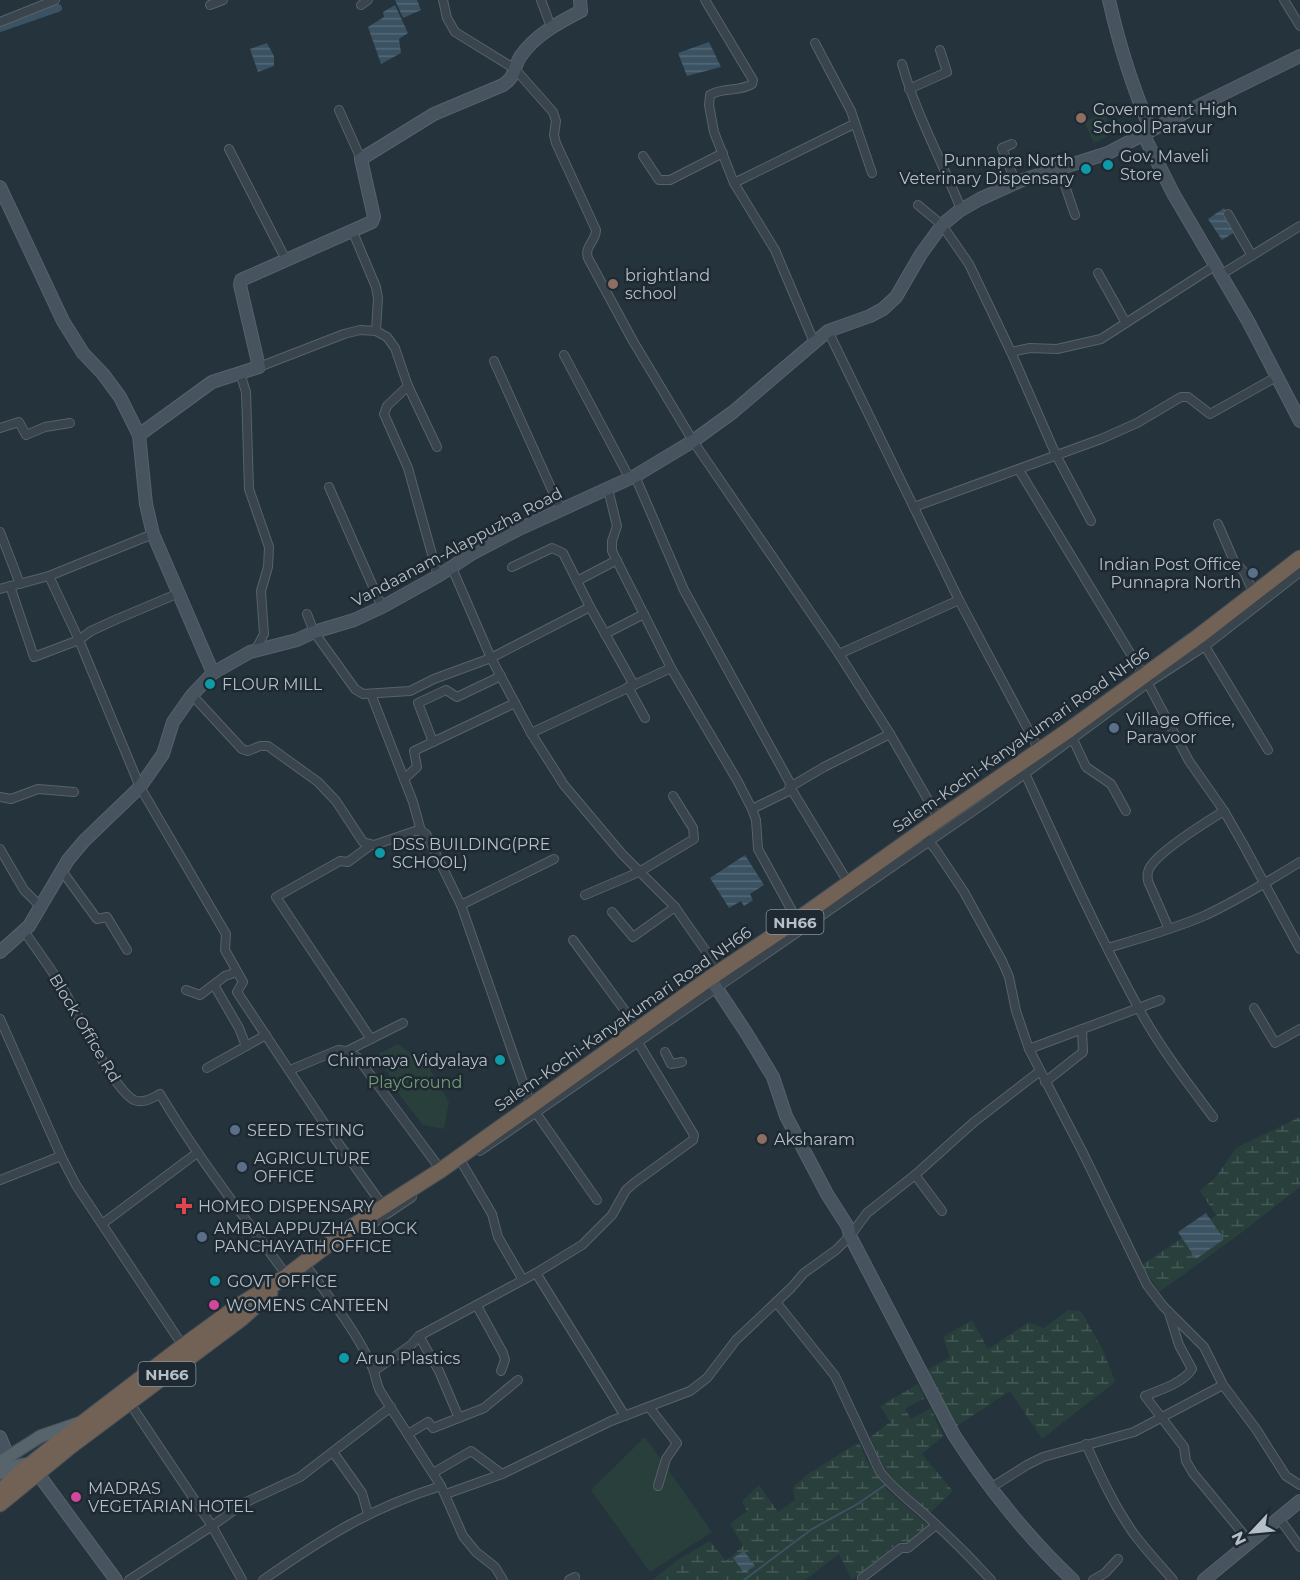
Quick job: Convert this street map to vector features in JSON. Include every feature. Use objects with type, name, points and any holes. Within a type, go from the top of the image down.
[{"type":"highway","name":"Salem-Kochi-Kanyakumari Road NH66","points":[[0,1492],[35,1469],[85,1421],[251,1297],[286,1277],[350,1228],[533,1109],[849,884],[925,837],[939,819],[1023,769],[1039,750],[1071,734],[1202,641],[1254,594],[1299,565]]},
{"type":"highway","name":"NH66","points":[[0,1503],[35,1469],[241,1319],[286,1277]]},
{"type":"main road","points":[[139,435],[212,382],[259,367],[240,285],[241,280],[372,222],[374,217],[360,159],[434,114],[512,79],[519,59],[532,42],[551,27],[581,11],[580,0]]},
{"type":"main road","points":[[1109,0],[1114,24],[1147,132],[1174,195],[1219,269],[1278,376],[1296,400],[1300,421]]},
{"type":"main road","name":"Vandaanam-Alappuzha Road","points":[[0,952],[24,931],[84,841],[140,788],[163,754],[173,722],[192,695],[213,673],[230,662],[255,651],[297,640],[314,632],[354,620],[382,607],[452,568],[473,553],[633,477],[693,441],[733,412],[828,331],[870,316],[896,297],[921,254],[942,225],[962,209],[980,198],[1016,183],[1108,153],[1300,56]]},
{"type":"main road","points":[[0,187],[63,321],[83,353],[120,397],[139,435],[146,504],[153,534],[213,673]]},
{"type":"main road","points":[[715,979],[772,1077],[786,1116],[827,1194],[848,1227],[850,1236],[954,1435],[969,1458],[1028,1532],[1073,1580]]},
{"type":"main road","points":[[0,1437],[4,1459],[41,1436],[85,1421]]},
{"type":"main road","points":[[0,1473],[9,1467],[21,1464],[35,1469],[116,1580]]},
{"type":"main road","points":[[0,1483],[13,1474],[15,1467]]},
{"type":"main road","points":[[1204,1580],[1300,1501]]},
{"type":"street","points":[[0,22],[55,0]]},
{"type":"street","points":[[210,5],[223,0]]},
{"type":"street","points":[[442,0],[447,18],[455,32],[515,69],[555,117],[555,143],[596,230],[596,234],[587,247],[588,258],[633,341],[693,441],[839,654],[890,734],[939,819]]},
{"type":"street","points":[[541,0],[551,27]]},
{"type":"street","points":[[705,0],[753,80],[752,84],[747,87],[710,95],[709,105],[714,132],[734,183],[775,250],[814,342]]},
{"type":"street","points":[[1284,0],[1300,26]]},
{"type":"street","points":[[815,44],[851,111],[872,173]]},
{"type":"street","points":[[909,89],[947,72],[940,50]]},
{"type":"street","points":[[902,64],[909,89],[962,209]]},
{"type":"street","points":[[339,110],[360,159]]},
{"type":"street","points":[[734,183],[854,124]]},
{"type":"street","points":[[1012,144],[1002,148],[1016,183]]},
{"type":"street","points":[[229,149],[286,260]]},
{"type":"street","points":[[643,156],[659,180],[670,180],[723,153]]},
{"type":"street","points":[[1059,168],[1075,215]]},
{"type":"street","points":[[918,205],[942,225],[969,264],[1056,455],[1091,521]]},
{"type":"street","points":[[1228,214],[1252,256]]},
{"type":"street","points":[[1011,352],[1030,348],[1057,349],[1101,339],[1219,269],[1252,256],[1300,226]]},
{"type":"street","points":[[352,230],[376,287],[378,298],[376,331]]},
{"type":"street","points":[[1098,273],[1126,323]]},
{"type":"street","points":[[259,367],[344,334],[360,330],[376,331],[387,337],[395,348],[408,386],[437,447]]},
{"type":"street","points":[[828,331],[959,600],[1039,750]]},
{"type":"street","points":[[564,356],[633,477],[684,590],[790,783],[790,787],[849,884]]},
{"type":"street","points":[[494,361],[561,510]]},
{"type":"street","points":[[240,373],[246,392],[249,489],[269,547],[268,567],[261,591],[264,634],[255,651]]},
{"type":"street","points":[[914,507],[1019,470],[1137,423],[1181,397],[1188,397],[1210,414],[1278,376]]},
{"type":"street","points":[[408,386],[387,406],[384,414],[408,468],[438,576]]},
{"type":"street","points":[[0,428],[19,422],[26,435],[45,427],[70,423]]},
{"type":"street","points":[[1019,470],[1146,680],[1184,752],[1224,811],[1300,949]]},
{"type":"street","points":[[329,487],[382,607]]},
{"type":"street","points":[[608,489],[616,519],[616,531],[611,547],[671,668],[737,780],[752,810],[756,820],[758,849],[797,920]]},
{"type":"street","points":[[1218,524],[1234,561],[1244,573],[1254,594]]},
{"type":"street","points":[[0,532],[20,584]]},
{"type":"street","points":[[0,589],[49,576],[153,534]]},
{"type":"street","points":[[512,567],[552,548],[562,553],[605,634],[645,718]]},
{"type":"street","points":[[577,581],[617,560]]},
{"type":"street","points":[[1268,750],[1202,641],[1299,565]]},
{"type":"street","points":[[452,568],[490,658],[531,733],[564,785],[605,835],[675,908],[711,957],[715,979],[925,837],[1071,734],[1086,767],[1111,784],[1126,811]]},
{"type":"street","points":[[49,576],[79,640],[140,788],[226,934],[225,950],[243,982],[237,992],[324,1123],[383,1206]]},
{"type":"street","points":[[10,586],[34,657],[79,640],[115,620],[179,593]]},
{"type":"street","points":[[839,654],[959,600]]},
{"type":"street","points":[[307,614],[314,632],[355,689],[363,694],[371,694],[410,691],[434,679],[490,658],[590,607]]},
{"type":"street","points":[[605,634],[644,614]]},
{"type":"street","points":[[531,733],[671,668]]},
{"type":"street","points":[[433,742],[418,704],[446,690],[457,697],[501,676]]},
{"type":"street","points":[[371,694],[418,817],[421,831]]},
{"type":"street","points":[[192,695],[245,751],[268,746],[318,782],[336,801],[363,842],[371,845]]},
{"type":"street","points":[[404,779],[417,767],[414,751],[515,703]]},
{"type":"street","points":[[752,810],[789,791],[790,787],[824,767],[890,734]]},
{"type":"street","points":[[1023,769],[1138,1007],[1162,1046],[1213,1117]]},
{"type":"street","points":[[0,797],[10,799],[38,789],[74,792]]},
{"type":"street","points":[[585,895],[639,872],[694,838],[693,828],[674,796]]},
{"type":"street","points":[[1169,929],[1148,881],[1149,868],[1155,860],[1224,811]]},
{"type":"street","points":[[371,1039],[276,897],[340,861],[348,862],[371,845],[421,831],[426,834],[461,905],[533,1109],[597,1200]]},
{"type":"street","points":[[925,837],[964,892],[1002,961],[1009,977],[1016,1011],[1029,1050],[1082,1151],[1147,1285],[1204,1347],[1223,1385],[1286,1476],[1300,1485]]},
{"type":"street","points":[[0,849],[24,890],[41,908]]},
{"type":"street","points":[[461,905],[554,859]]},
{"type":"street","points":[[1108,948],[1206,915],[1300,862]]},
{"type":"street","points":[[62,871],[97,919],[107,916],[127,950]]},
{"type":"street","points":[[612,912],[633,937],[675,908]]},
{"type":"street","name":"Block Office Rd","points":[[24,931],[67,995],[79,1020],[118,1084],[134,1100],[145,1101],[160,1094],[196,1153]]},
{"type":"street","points":[[374,1371],[411,1345],[419,1336],[477,1306],[582,1245],[612,1215],[626,1190],[694,1138],[637,1035],[573,940]]},
{"type":"street","points":[[186,990],[200,995],[225,976],[237,972]]},
{"type":"street","points":[[214,985],[239,1028],[246,1046]]},
{"type":"street","points":[[1029,1050],[1160,1000]]},
{"type":"street","points":[[1254,1008],[1275,1043],[1300,1029]]},
{"type":"street","points":[[0,1019],[76,1185],[183,1346]]},
{"type":"street","points":[[347,1051],[403,1023]]},
{"type":"street","points":[[1045,1082],[1083,1052],[1082,1029]]},
{"type":"street","points":[[207,1068],[266,1035]]},
{"type":"street","points":[[290,1070],[338,1050],[347,1051],[357,1057],[441,1170]]},
{"type":"street","points":[[665,1052],[671,1064],[682,1062]]},
{"type":"street","points":[[446,1494],[502,1474],[625,1416],[698,1386],[707,1378],[736,1340],[804,1273],[836,1250],[867,1213],[915,1175],[974,1122],[1040,1071]]},
{"type":"street","points":[[350,1228],[369,1226],[462,1163],[533,1109]]},
{"type":"street","points":[[102,1224],[196,1153],[220,1182],[286,1277]]},
{"type":"street","points":[[0,1180],[61,1156]]},
{"type":"street","points":[[462,1163],[492,1214],[498,1237],[523,1280]]},
{"type":"street","points":[[915,1175],[942,1211]]},
{"type":"street","points":[[304,1263],[349,1325],[374,1371],[375,1381],[446,1494],[463,1536],[476,1552],[495,1567],[503,1580]]},
{"type":"street","points":[[536,1273],[625,1416]]},
{"type":"street","points":[[776,1302],[834,1376],[880,1472],[895,1490],[975,1561],[991,1580]]},
{"type":"street","points":[[477,1306],[503,1353],[505,1360],[501,1371]]},
{"type":"street","points":[[1168,1310],[1179,1345],[1192,1369],[1189,1374],[1145,1396],[1184,1447],[1186,1461],[1193,1473],[1250,1542]]},
{"type":"street","points":[[419,1336],[439,1371],[459,1418]]},
{"type":"street","points":[[408,1434],[428,1422],[433,1428],[484,1408],[518,1380]]},
{"type":"street","points":[[992,1487],[1027,1464],[1043,1457],[1134,1432],[1223,1385]]},
{"type":"street","points":[[129,1402],[212,1526],[242,1580]]},
{"type":"street","points":[[129,1580],[244,1503],[300,1477],[391,1407]]},
{"type":"street","points":[[649,1407],[677,1443],[666,1459],[658,1486]]},
{"type":"street","points":[[1086,1444],[1121,1514],[1136,1536],[1173,1580]]},
{"type":"street","points":[[433,1473],[471,1451],[502,1474]]},
{"type":"street","points":[[333,1452],[362,1493],[368,1514]]},
{"type":"street","points":[[263,1580],[339,1529],[404,1497],[441,1486]]},
{"type":"street","points":[[1279,1518],[1300,1547]]},
{"type":"street","points":[[862,1578],[901,1548],[908,1548],[936,1525]]},
{"type":"street","points":[[1093,1580],[1105,1573],[1118,1558]]},
{"type":"green space","points":[[1104,113],[1114,133],[1094,143],[1084,122]]},
{"type":"green space","name":"PlayGround","points":[[398,1044],[428,1066],[449,1102],[444,1129],[423,1125],[401,1097],[378,1054]]},
{"type":"green space","points":[[1300,1117],[1300,1187],[1159,1292],[1142,1265],[1216,1215],[1200,1191],[1216,1177],[1236,1148]]},
{"type":"green space","points":[[1068,1310],[1081,1311],[1104,1352],[1115,1382],[1042,1439],[1010,1391],[954,1428],[925,1371],[950,1357],[943,1337],[972,1320],[988,1349],[1029,1322],[1044,1328]]},
{"type":"green space","points":[[918,1384],[925,1398],[905,1409],[911,1419],[931,1408],[943,1436],[922,1454],[953,1491],[929,1514],[892,1483],[876,1457],[869,1438],[890,1422],[880,1406]]},
{"type":"green space","points":[[645,1437],[712,1532],[650,1572],[591,1490]]},
{"type":"green space","points":[[859,1442],[866,1459],[888,1491],[928,1525],[908,1543],[899,1542],[852,1580],[839,1554],[805,1580],[653,1580],[676,1561],[710,1541],[726,1561],[743,1546],[730,1524],[747,1511],[742,1501],[759,1485],[778,1512],[795,1500],[793,1487],[808,1474]]},
{"type":"water","points":[[395,0],[417,0],[421,10],[403,18]]},
{"type":"water","points":[[395,5],[408,33],[399,39],[401,53],[381,64],[368,27],[384,17],[383,12]]},
{"type":"water","points":[[709,42],[721,67],[687,76],[678,53]]},
{"type":"water","points":[[267,43],[274,56],[274,66],[258,72],[250,49]]},
{"type":"water","points":[[1224,208],[1238,230],[1222,240],[1208,219]]},
{"type":"water","points":[[745,855],[764,885],[750,894],[753,900],[744,906],[741,901],[729,908],[710,878]]},
{"type":"water","points":[[1206,1213],[1224,1239],[1196,1259],[1178,1232]]},
{"type":"water","points":[[744,1551],[755,1566],[744,1573],[733,1558]]},
{"type":"waterway","points":[[0,28],[58,8]]},
{"type":"waterway","points":[[744,1580],[812,1529],[859,1503],[885,1485]]},
{"type":"place","name":"Government High School Paravur","points":[[1081,118]]},
{"type":"place","name":"Gov. Maveli Store","points":[[1108,165]]},
{"type":"place","name":"Punnapra North Veterinary Dispensary","points":[[1086,169]]},
{"type":"place","name":"brightland school","points":[[613,284]]},
{"type":"place","name":"Indian Post Office Punnapra North","points":[[1253,573]]},
{"type":"place","name":"FLOUR MILL","points":[[210,684]]},
{"type":"place","name":"Village Office, Paravoor","points":[[1114,728]]},
{"type":"place","name":"DSS BUILDING(PRE SCHOOL)","points":[[380,853]]},
{"type":"place","name":"Chinmaya Vidyalaya","points":[[500,1060]]},
{"type":"place","name":"SEED TESTING","points":[[235,1130]]},
{"type":"place","name":"Aksharam","points":[[762,1139]]},
{"type":"place","name":"AGRICULTURE OFFICE","points":[[242,1167]]},
{"type":"place","name":"HOMEO DISPENSARY","points":[[184,1206]]},
{"type":"place","name":"AMBALAPPUZHA BLOCK PANCHAYATH OFFICE","points":[[202,1237]]},
{"type":"place","name":"GOVT OFFICE","points":[[215,1281]]},
{"type":"place","name":"WOMENS CANTEEN","points":[[214,1305]]},
{"type":"place","name":"Arun Plastics","points":[[344,1358]]},
{"type":"place","name":"MADRAS VEGETARIAN HOTEL","points":[[76,1497]]}]
